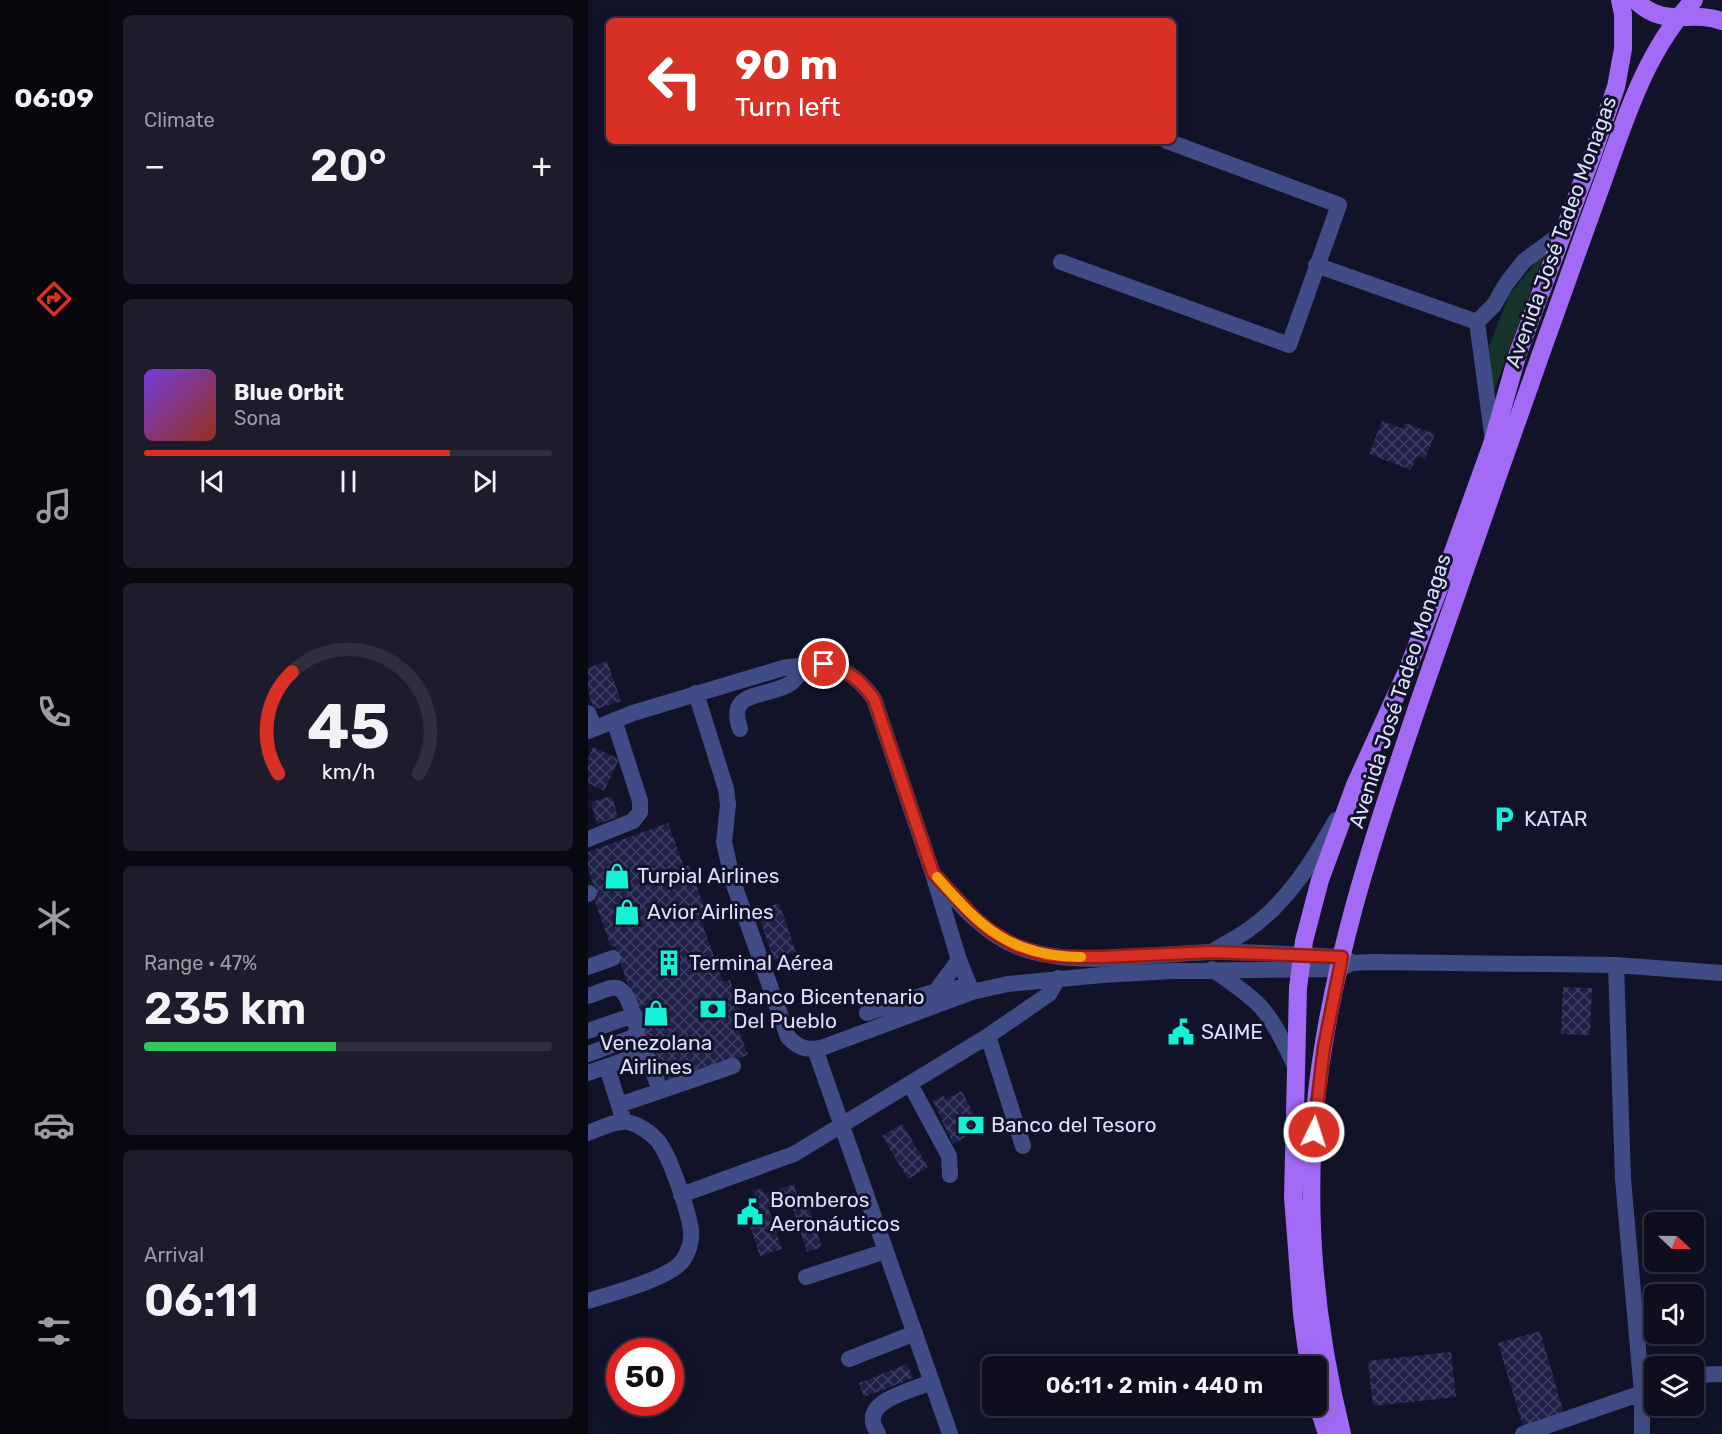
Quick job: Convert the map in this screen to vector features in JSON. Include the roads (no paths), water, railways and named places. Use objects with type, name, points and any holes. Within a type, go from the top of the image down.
[{"type":"main road","name":"Avenida José Tadeo Monagas","points":[[1308,1356],[1293,1197],[1301,962],[1310,916],[1320,880],[1355,785],[1407,671],[1454,552],[1493,441],[1518,353],[1616,87],[1623,49],[1623,14],[1620,0]]},
{"type":"main road","points":[[1635,0],[1644,9],[1660,16],[1722,21]]},
{"type":"main road","name":"Avenida José Tadeo Monagas","points":[[1342,1434],[1331,1389],[1318,1307],[1311,1193],[1315,1112],[1324,1047],[1344,963],[1395,771],[1512,433],[1636,95],[1655,54],[1675,19],[1694,0]]},
{"type":"main road","points":[[1321,1416],[1327,1434]]},
{"type":"street","points":[[1061,262],[1288,345],[1339,205],[1175,144]]},
{"type":"street","points":[[1477,322],[1494,305],[1506,284],[1524,261],[1562,233]]},
{"type":"street","points":[[1316,265],[1477,322]]},
{"type":"street","points":[[1477,322],[1493,441]]},
{"type":"street","points":[[740,729],[735,716],[736,707],[741,702],[782,688],[792,682],[806,664]]},
{"type":"street","points":[[590,724],[614,720],[696,693],[783,668],[806,664],[824,664],[845,671],[861,682],[874,699],[933,873],[959,960],[971,989]]},
{"type":"street","points":[[696,693],[726,789],[728,806],[724,842],[733,882],[788,1037],[795,1045],[805,1049],[815,1049],[971,989]]},
{"type":"street","points":[[588,839],[633,821],[640,812],[640,801],[614,720]]},
{"type":"street","points":[[1211,952],[1249,929],[1282,901],[1316,856],[1355,785]]},
{"type":"street","points":[[933,873],[976,919],[992,932],[1016,946],[1045,955],[1101,957],[1211,952],[1301,962],[1616,965],[1722,973]]},
{"type":"street","points":[[1101,957],[1102,975]]},
{"type":"street","points":[[588,967],[613,958]]},
{"type":"street","points":[[936,991],[959,960]]},
{"type":"street","points":[[867,1013],[936,991],[1058,978],[1301,962]]},
{"type":"street","points":[[1616,965],[1623,1179],[1642,1393],[1642,1434]]},
{"type":"street","points":[[1212,969],[1240,988],[1258,1005],[1274,1025],[1296,1068]]},
{"type":"street","points":[[681,1194],[794,1154],[809,1146],[988,1036],[1049,994],[1058,978]]},
{"type":"street","points":[[588,996],[611,988],[620,988],[625,992],[634,1015],[637,1033],[631,1038],[588,1054]]},
{"type":"street","points":[[588,1031],[634,1015]]},
{"type":"street","points":[[988,1036],[1023,1146]]},
{"type":"street","points":[[815,1049],[951,1434]]},
{"type":"street","points":[[588,1072],[637,1056],[644,1056],[649,1060],[660,1091]]},
{"type":"street","points":[[588,1133],[660,1091],[733,1066]]},
{"type":"street","points":[[588,1301],[670,1273],[683,1262],[690,1246],[691,1229],[681,1194],[664,1150],[656,1139],[622,1113],[607,1067]]},
{"type":"street","points":[[910,1084],[949,1156],[950,1175]]},
{"type":"street","points":[[806,1277],[886,1251]]},
{"type":"street","points":[[849,1359],[915,1333]]},
{"type":"street","points":[[1704,1375],[1722,1374]]},
{"type":"street","points":[[878,1434],[873,1422],[874,1410],[883,1402],[932,1382]]},
{"type":"street","points":[[1523,1434],[1644,1391]]},
{"type":"place","name":"KATAR","points":[[1504,819]]},
{"type":"place","name":"Turpial Airlines","points":[[617,876]]},
{"type":"place","name":"Avior Airlines","points":[[627,912]]},
{"type":"place","name":"Terminal Aérea","points":[[669,963]]},
{"type":"place","name":"Banco Bicentenario Del Pueblo","points":[[713,1009]]},
{"type":"place","name":"Venezolana Airlines","points":[[656,1013]]},
{"type":"place","name":"SAIME","points":[[1181,1032]]},
{"type":"place","name":"Banco del Tesoro","points":[[971,1125]]},
{"type":"place","name":"Bomberos Aeronáuticos","points":[[750,1212]]}]
